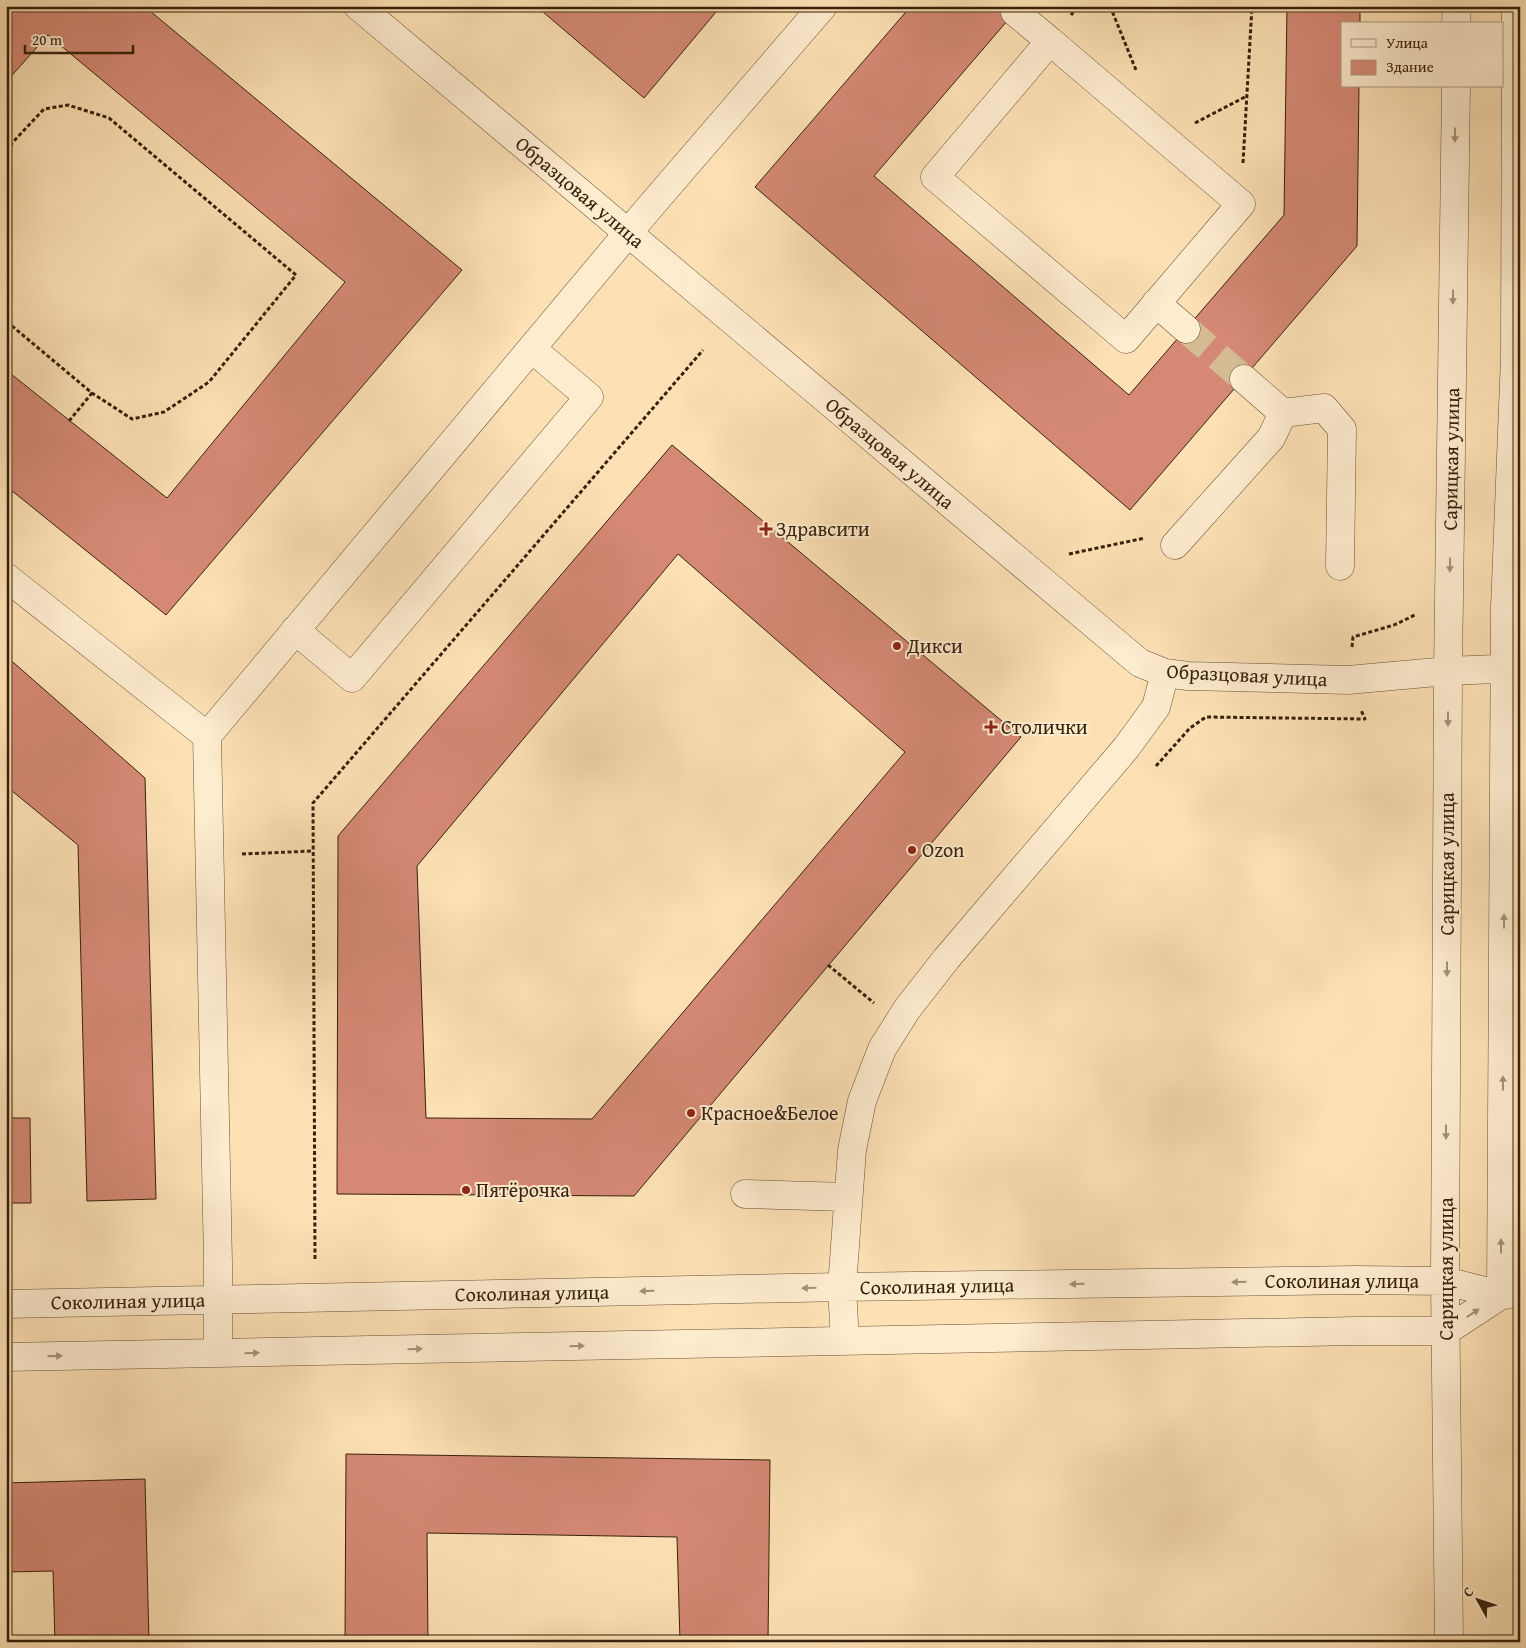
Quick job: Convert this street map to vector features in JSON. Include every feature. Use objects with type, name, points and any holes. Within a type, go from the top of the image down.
[{"type":"street","name":"Образцовая улица","points":[[358,6],[1140,663],[1165,673],[1198,676],[1348,680],[1448,671],[1513,668]]},
{"type":"street","points":[[218,1353],[207,736],[629,233],[823,6]]},
{"type":"street","points":[[1456,22],[1457,6]]},
{"type":"street","points":[[6,1358],[1356,1331],[1446,1331],[1510,1294],[1513,668],[1505,607],[1515,357],[1516,6]]},
{"type":"street","points":[[1015,12],[1050,41],[1241,204],[1126,339],[935,177],[1050,41]]},
{"type":"street","name":"Сарицкая улица","points":[[1449,1642],[1445,1281],[1448,671],[1456,88]]},
{"type":"street","points":[[1156,303],[1186,329]]},
{"type":"street","points":[[296,630],[352,678],[589,397],[532,349]]},
{"type":"street","points":[[1244,379],[1283,413],[1324,408],[1342,429],[1340,566]]},
{"type":"street","points":[[1183,536],[1271,438],[1283,413]]},
{"type":"street","points":[[6,577],[207,736]]},
{"type":"street","points":[[845,1341],[842,1287],[852,1150],[862,1101],[882,1049],[898,1022],[947,958],[1126,748],[1156,707],[1165,673]]},
{"type":"street","points":[[745,1194],[848,1197]]},
{"type":"street","name":"Соколиная улица","points":[[6,1304],[842,1287],[1356,1280],[1445,1281],[1510,1294]]},
{"type":"path","points":[[1241,204],[1252,6]]},
{"type":"path","points":[[1165,139],[1247,96]]},
{"type":"path","points":[[6,165],[12,143],[44,109],[68,104],[108,118],[296,275],[209,382],[164,412],[132,419],[92,393],[6,322]]},
{"type":"path","points":[[315,1259],[313,803],[704,350]]},
{"type":"path","points":[[69,420],[92,393]]},
{"type":"path","points":[[6,499],[12,491]]},
{"type":"path","points":[[1069,554],[1183,536]]},
{"type":"path","points":[[1353,637],[1394,625],[1419,613]]},
{"type":"path","points":[[1152,770],[1190,728],[1206,717],[1365,719]]},
{"type":"path","points":[[209,856],[313,851]]},
{"type":"path","points":[[828,965],[898,1022]]},
{"type":"building","points":[[6,6],[144,6],[462,270],[166,615],[6,486],[6,370],[167,498],[345,282],[48,35],[6,82]]},
{"type":"building","points":[[536,6],[721,6],[644,98]]},
{"type":"building","points":[[911,6],[1020,6],[874,176],[1129,395],[1284,215],[1287,6],[1360,6],[1360,22],[1341,22],[1341,88],[1359,88],[1357,246],[1130,510],[755,187]]},
{"type":"building","points":[[672,445],[1021,737],[634,1196],[337,1194],[338,836]],"holes":[[[678,554],[905,752],[592,1119],[426,1118],[417,866]]]},
{"type":"building","points":[[6,656],[145,778],[156,1199],[87,1201],[78,845],[6,786]]},
{"type":"building","points":[[6,1118],[30,1118],[31,1203],[6,1203]]},
{"type":"building","points":[[346,1454],[770,1460],[768,1642],[680,1642],[677,1537],[427,1533],[428,1642],[345,1642]]},
{"type":"building","points":[[145,1479],[149,1642],[55,1642],[53,1571],[6,1572],[6,1483]]},
{"type":"tunnel","points":[[1186,329],[1244,379]]},
{"type":"place","name":"Здравсити","points":[[766,529]]},
{"type":"place","name":"Дикси","points":[[897,646]]},
{"type":"place","name":"Столички","points":[[991,727]]},
{"type":"place","name":"Ozon","points":[[912,850]]},
{"type":"place","name":"Красное&Белое","points":[[691,1113]]},
{"type":"place","name":"Пятёрочка","points":[[466,1190]]}]
